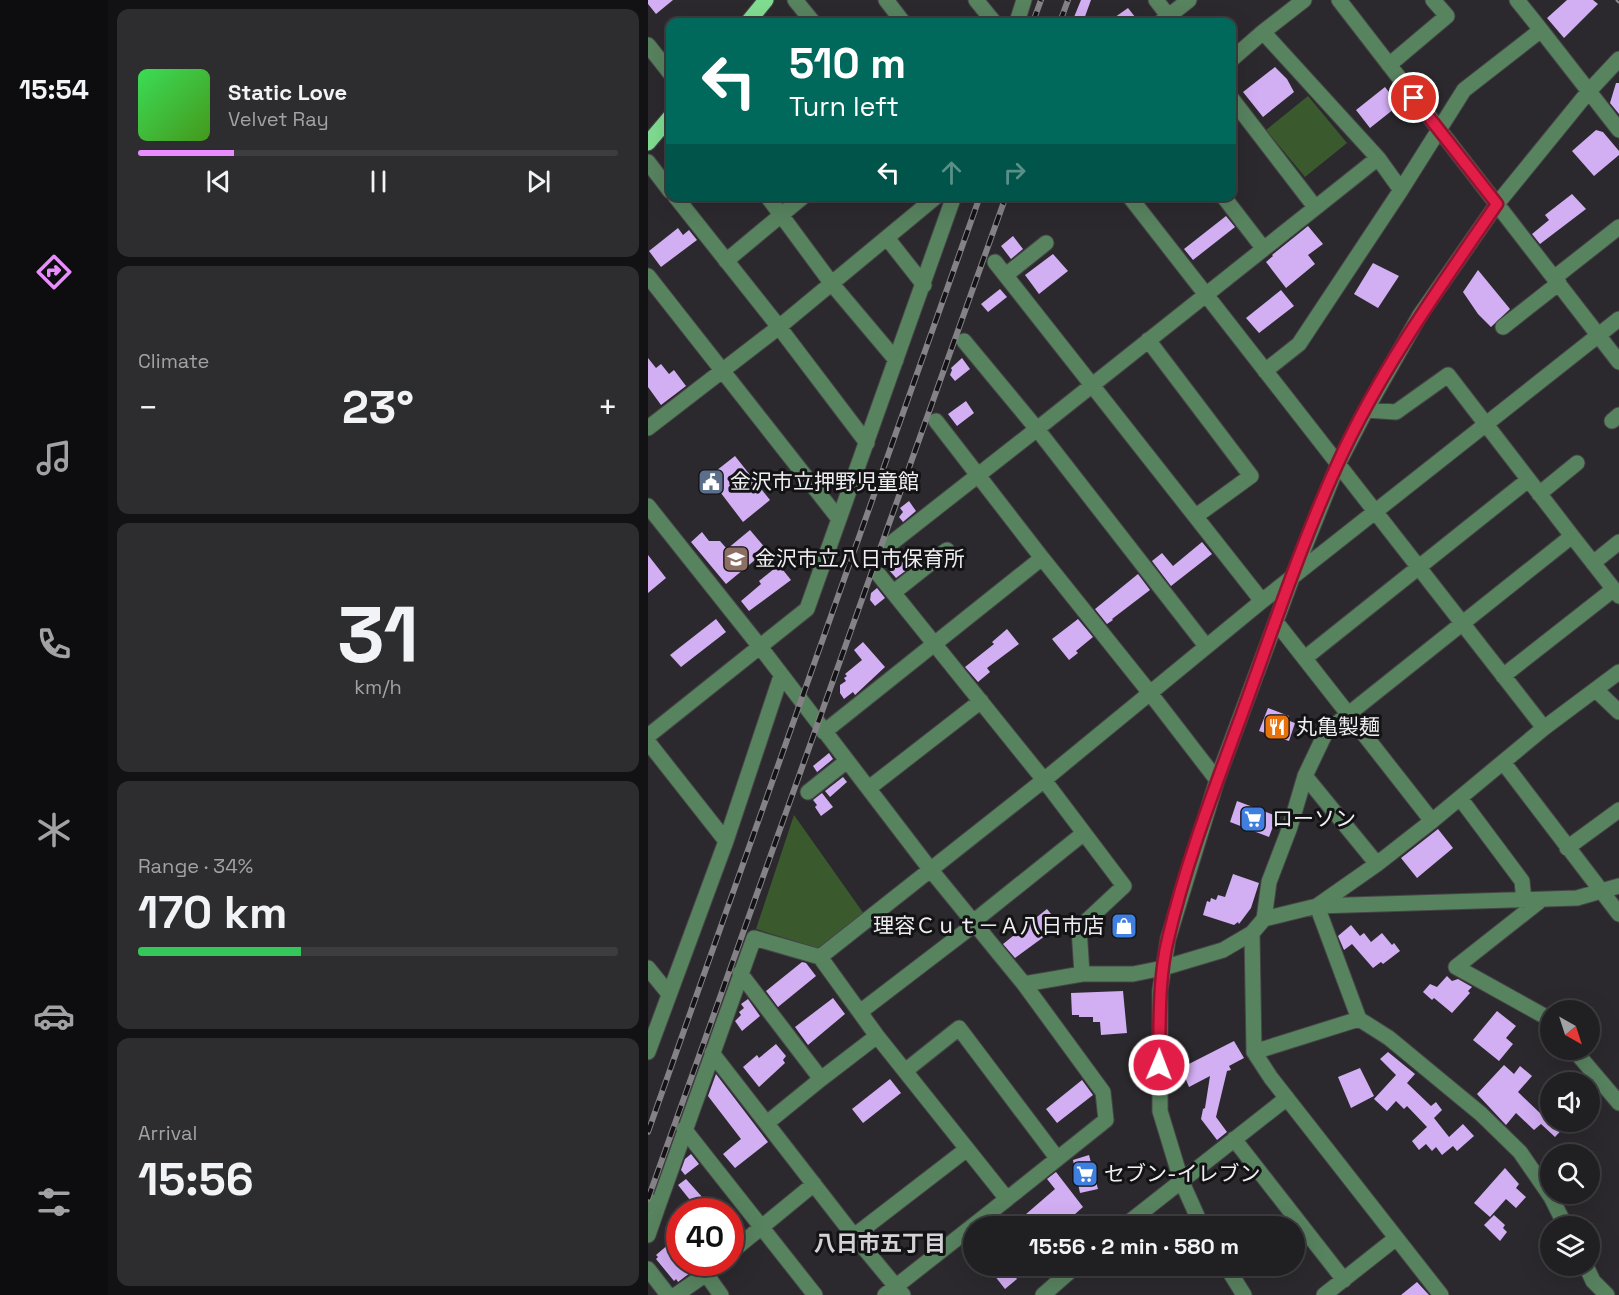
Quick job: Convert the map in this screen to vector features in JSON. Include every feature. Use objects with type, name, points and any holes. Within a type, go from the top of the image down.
[{"type":"main road","points":[[751,18],[766,0]]},
{"type":"main road","points":[[648,143],[666,122]]},
{"type":"street","points":[[795,0],[810,18]]},
{"type":"street","points":[[886,0],[900,18]]},
{"type":"street","points":[[976,0],[990,18]]},
{"type":"street","points":[[1018,18],[1024,0]]},
{"type":"street","points":[[1156,0],[1167,18]]},
{"type":"street","points":[[1170,18],[1189,0]]},
{"type":"street","points":[[1236,56],[1304,0]]},
{"type":"street","points":[[1339,0],[1619,362]]},
{"type":"street","points":[[1389,65],[1447,16],[1433,0]]},
{"type":"street","points":[[1517,0],[1619,130]]},
{"type":"street","points":[[1265,372],[1299,344],[1464,90],[1541,30]]},
{"type":"street","points":[[1263,32],[1378,158],[1401,190]]},
{"type":"street","points":[[648,45],[666,68]]},
{"type":"street","points":[[1197,1216],[1181,1180],[1161,1111],[1160,990],[1168,939],[1217,780],[1292,578],[1338,464],[1366,410],[1420,315],[1497,204],[1589,91],[1619,59]]},
{"type":"street","points":[[1236,104],[1315,207]]},
{"type":"street","points":[[888,545],[1093,386],[1378,158]]},
{"type":"street","points":[[648,162],[666,185]]},
{"type":"street","points":[[679,201],[867,443]]},
{"type":"street","points":[[771,201],[832,284],[896,360]]},
{"type":"street","points":[[726,261],[798,201]]},
{"type":"street","points":[[648,428],[779,327],[931,201]]},
{"type":"street","points":[[648,736],[807,609],[924,285],[951,201]]},
{"type":"street","points":[[1133,201],[1544,728]]},
{"type":"street","points":[[1227,201],[1263,248]]},
{"type":"street","points":[[1503,327],[1619,227]]},
{"type":"street","points":[[887,238],[924,285]]},
{"type":"street","points":[[1005,275],[1046,243]]},
{"type":"street","points":[[995,262],[1262,601]]},
{"type":"street","points":[[648,276],[839,519]]},
{"type":"street","points":[[820,957],[1044,780],[1262,601],[1619,319]]},
{"type":"street","points":[[964,340],[1037,429],[1206,646]]},
{"type":"street","points":[[1148,340],[1251,476],[1196,516]]},
{"type":"street","points":[[1366,410],[1396,412],[1448,375],[1616,592],[1503,676]]},
{"type":"street","points":[[936,421],[1217,780]]},
{"type":"street","points":[[1539,494],[1577,464]]},
{"type":"street","points":[[1305,658],[1528,480]]},
{"type":"street","points":[[648,506],[761,648],[930,869],[1024,984],[1103,1092],[1106,1120],[1006,1199],[895,1292],[712,1053]]},
{"type":"street","points":[[1024,984],[1083,974],[1133,974],[1163,968],[1223,950],[1252,933],[1264,919],[1269,882],[1290,827],[1305,776],[1326,732],[1572,536]]},
{"type":"street","points":[[1593,563],[1619,542]]},
{"type":"street","points":[[894,592],[947,550]]},
{"type":"street","points":[[824,732],[1042,558]]},
{"type":"street","points":[[879,575],[1044,780],[1124,886],[1079,928],[1083,974]]},
{"type":"street","points":[[1276,622],[1432,821]]},
{"type":"street","points":[[1317,906],[1377,864],[1544,728],[1619,672]]},
{"type":"street","points":[[648,1052],[726,841],[781,676]]},
{"type":"street","points":[[1596,690],[1619,712]]},
{"type":"street","points":[[869,788],[981,701]]},
{"type":"street","points":[[648,742],[726,841]]},
{"type":"street","points":[[808,792],[847,761]]},
{"type":"street","points":[[1503,762],[1619,914]]},
{"type":"street","points":[[1305,776],[1377,864]]},
{"type":"street","points":[[1460,798],[1522,881],[1524,900]]},
{"type":"street","points":[[1567,848],[1619,810]]},
{"type":"street","points":[[860,1012],[1084,833]]},
{"type":"street","points":[[1264,919],[1317,906],[1577,898],[1619,886]]},
{"type":"street","points":[[1540,900],[1456,967],[1540,1014]]},
{"type":"street","points":[[1317,906],[1359,1019],[1389,1038],[1481,1114],[1520,1152],[1551,1197],[1560,1216]]},
{"type":"street","points":[[1252,933],[1254,1052],[1270,1078],[1441,1295]]},
{"type":"street","points":[[648,1234],[652,1204],[684,1129],[754,938],[820,957],[877,1036],[1006,1199]]},
{"type":"street","points":[[648,968],[669,994]]},
{"type":"street","points":[[740,973],[821,1079]]},
{"type":"street","points":[[1254,1052],[1359,1019]]},
{"type":"street","points":[[905,1071],[959,1028],[1057,1158]]},
{"type":"street","points":[[767,1122],[877,1036]]},
{"type":"street","points":[[1582,1060],[1619,1103]]},
{"type":"street","points":[[1137,1216],[1287,1098]]},
{"type":"street","points":[[684,1129],[815,1295]]},
{"type":"street","points":[[1234,1139],[1344,1280]]},
{"type":"street","points":[[854,1236],[967,1149]]},
{"type":"street","points":[[744,1242],[814,1184]]},
{"type":"street","points":[[1324,1295],[1395,1239]]},
{"type":"street","points":[[648,1269],[668,1295]]},
{"type":"street","points":[[676,1295],[702,1276]]},
{"type":"street","points":[[707,1276],[721,1295]]},
{"type":"street","points":[[1043,1295],[1065,1276]]},
{"type":"street","points":[[1232,1276],[1244,1295]]},
{"type":"street","points":[[1591,1276],[1607,1295]]},
{"type":"green space","points":[[1308,96],[1347,143],[1305,177],[1266,130]]},
{"type":"green space","points":[[794,815],[864,914],[820,949],[756,929]]},
{"type":"building","points":[[648,0],[673,0],[656,14],[648,4]]},
{"type":"building","points":[[1081,0],[1091,0],[1084,18],[1074,18]]},
{"type":"building","points":[[1567,0],[1593,0],[1598,4],[1564,38],[1547,18]]},
{"type":"building","points":[[1128,8],[1136,18],[1114,18]]},
{"type":"building","points":[[1275,67],[1287,79],[1294,92],[1263,117],[1243,92]]},
{"type":"building","points":[[1616,83],[1619,83],[1619,114],[1610,103]]},
{"type":"building","points":[[1385,87],[1399,105],[1370,128],[1356,110]]},
{"type":"building","points":[[1596,130],[1603,132],[1619,151],[1619,155],[1594,176],[1572,151]]},
{"type":"building","points":[[1572,194],[1586,209],[1540,244],[1532,234],[1549,220],[1545,215]]},
{"type":"building","points":[[1226,216],[1235,227],[1193,260],[1184,249]]},
{"type":"building","points":[[1308,226],[1323,244],[1308,255],[1315,264],[1286,288],[1266,262]]},
{"type":"building","points":[[678,228],[683,235],[689,230],[697,240],[661,267],[649,251]]},
{"type":"building","points":[[1013,236],[1023,249],[1011,259],[1001,246]]},
{"type":"building","points":[[1053,254],[1068,271],[1039,294],[1025,275]]},
{"type":"building","points":[[1373,263],[1399,276],[1378,308],[1354,294]]},
{"type":"building","points":[[1478,270],[1510,309],[1491,327],[1478,314],[1463,292]]},
{"type":"building","points":[[1000,289],[1007,297],[988,312],[981,304]]},
{"type":"building","points":[[1281,290],[1294,306],[1259,333],[1246,318]]},
{"type":"building","points":[[648,358],[656,368],[661,364],[669,374],[674,370],[686,386],[661,405],[648,387]]},
{"type":"building","points":[[962,358],[970,369],[955,381],[950,375],[951,368]]},
{"type":"building","points":[[966,401],[974,413],[957,426],[948,414]]},
{"type":"building","points":[[735,456],[770,500],[743,522],[711,480],[715,477],[712,474]]},
{"type":"building","points":[[909,501],[916,511],[903,522],[899,517],[903,512],[900,508]]},
{"type":"building","points":[[750,530],[767,550],[726,584],[691,542],[702,532],[709,541],[720,541],[727,549]]},
{"type":"building","points":[[1202,542],[1212,554],[1171,586],[1152,561],[1162,553],[1173,566]]},
{"type":"building","points":[[648,555],[666,578],[648,593]]},
{"type":"building","points":[[897,556],[908,569],[896,578],[889,570],[893,567],[889,562]]},
{"type":"building","points":[[779,565],[791,580],[749,611],[741,601],[761,584],[759,581]]},
{"type":"building","points":[[1138,574],[1150,590],[1107,624],[1095,609]]},
{"type":"building","points":[[877,588],[885,598],[875,606],[870,600],[871,593]]},
{"type":"building","points":[[716,619],[726,632],[681,667],[670,655]]},
{"type":"building","points":[[1078,619],[1093,637],[1069,660],[1052,639]]},
{"type":"building","points":[[1007,629],[1019,644],[987,668],[990,672],[978,682],[965,667],[994,644],[992,642]]},
{"type":"building","points":[[863,642],[885,667],[855,695],[853,692],[844,699],[840,693],[840,685],[846,681],[845,674],[862,660],[854,650]]},
{"type":"building","name":"丸亀製麺","points":[[1268,708],[1289,716],[1287,720],[1295,723],[1289,741],[1259,731]]},
{"type":"building","points":[[829,753],[833,759],[816,773],[813,766]]},
{"type":"building","points":[[843,777],[847,782],[830,797],[825,791]]},
{"type":"building","points":[[822,793],[833,807],[821,816],[813,800]]},
{"type":"building","name":"ローソン","points":[[1237,801],[1277,816],[1269,837],[1230,822]]},
{"type":"building","points":[[1438,829],[1453,848],[1417,878],[1401,858]]},
{"type":"building","points":[[1233,874],[1259,883],[1251,908],[1239,924],[1238,922],[1234,925],[1203,915],[1207,901],[1210,902],[1211,898],[1216,900],[1218,895],[1225,897]]},
{"type":"building","points":[[1047,909],[1060,925],[1015,958],[1003,944]]},
{"type":"building","points":[[1351,925],[1360,936],[1364,933],[1371,942],[1382,933],[1400,951],[1383,964],[1381,962],[1373,968],[1352,944],[1344,950],[1338,936]]},
{"type":"building","points":[[802,962],[806,963],[816,976],[778,1007],[766,991]]},
{"type":"building","points":[[1447,976],[1452,981],[1458,979],[1472,987],[1468,991],[1470,993],[1452,1013],[1423,992],[1430,984],[1437,987]]},
{"type":"building","points":[[1123,991],[1127,1033],[1101,1035],[1100,1022],[1093,1022],[1093,1017],[1072,1015],[1071,993]]},
{"type":"building","points":[[833,998],[845,1014],[808,1045],[795,1027]]},
{"type":"building","points":[[748,999],[760,1016],[742,1031],[735,1021],[741,1015],[739,1012],[744,1008],[741,1004]]},
{"type":"building","points":[[1497,1011],[1516,1026],[1506,1038],[1513,1044],[1499,1061],[1473,1040]]},
{"type":"building","points":[[1234,1041],[1244,1058],[1229,1066],[1231,1070],[1227,1071],[1216,1117],[1227,1132],[1217,1140],[1201,1119],[1210,1076],[1189,1087],[1181,1068]]},
{"type":"building","points":[[776,1044],[786,1056],[783,1060],[785,1063],[759,1087],[743,1067],[757,1055],[759,1058]]},
{"type":"building","points":[[1388,1052],[1415,1074],[1407,1083],[1431,1106],[1436,1102],[1442,1110],[1434,1118],[1449,1137],[1463,1124],[1474,1136],[1457,1151],[1453,1146],[1442,1155],[1436,1147],[1432,1151],[1426,1144],[1419,1150],[1412,1141],[1427,1127],[1407,1106],[1404,1109],[1396,1101],[1387,1111],[1374,1099],[1396,1075],[1380,1059]]},
{"type":"building","points":[[1504,1065],[1514,1074],[1520,1066],[1532,1076],[1518,1092],[1540,1113],[1540,1125],[1534,1130],[1516,1113],[1506,1125],[1477,1094]]},
{"type":"building","points":[[1360,1068],[1374,1096],[1351,1108],[1338,1077]]},
{"type":"building","points":[[716,1074],[768,1142],[735,1168],[723,1154],[741,1139],[708,1096]]},
{"type":"building","points":[[890,1079],[901,1093],[863,1123],[852,1109]]},
{"type":"building","points":[[1082,1080],[1093,1095],[1057,1123],[1046,1109]]},
{"type":"building","points":[[1550,1132],[1560,1132],[1555,1137]]},
{"type":"building","points":[[691,1154],[699,1164],[685,1175],[681,1170],[685,1159]]},
{"type":"building","name":"セブン-イレブン","points":[[1089,1155],[1098,1189],[1080,1193],[1073,1160]]},
{"type":"building","points":[[1505,1168],[1519,1184],[1516,1188],[1526,1197],[1516,1208],[1506,1199],[1490,1217],[1474,1203]]},
{"type":"building","points":[[1056,1172],[1083,1207],[1073,1216],[1024,1216],[1055,1189],[1047,1179]]},
{"type":"building","points":[[686,1179],[703,1198],[688,1198],[678,1185]]},
{"type":"building","points":[[1494,1215],[1505,1225],[1503,1228],[1507,1232],[1500,1241],[1484,1225]]},
{"type":"building","points":[[666,1246],[666,1271],[656,1259],[658,1257],[656,1255]]},
{"type":"building","points":[[670,1276],[686,1276],[678,1282],[676,1279],[674,1281]]},
{"type":"building","points":[[995,1276],[1015,1276],[1017,1279],[1005,1289]]},
{"type":"building","points":[[1417,1282],[1429,1295],[1401,1295]]},
{"type":"railway","points":[[1034,18],[1041,0]]},
{"type":"railway","points":[[1061,18],[1068,0]]},
{"type":"railway","points":[[648,1132],[978,201]]},
{"type":"railway","points":[[648,1199],[1004,201]]},
{"type":"place","name":"金沢市立押野児童館","points":[[711,482]]},
{"type":"place","name":"金沢市立八日市保育所","points":[[736,559]]},
{"type":"place","name":"丸亀製麺","points":[[1277,727]]},
{"type":"place","name":"ローソン","points":[[1253,819]]},
{"type":"place","name":"理容Ｃｕｔ－Ａ八日市店","points":[[1124,926]]},
{"type":"place","name":"セブン-イレブン","points":[[1085,1174]]},
{"type":"district","name":"八日市五丁目","points":[[880,1243]]},
{"type":"route","points":[[1159,1065],[1160,990],[1168,939],[1217,780],[1292,578],[1338,464],[1366,410],[1420,315],[1497,204],[1414,98]]}]
